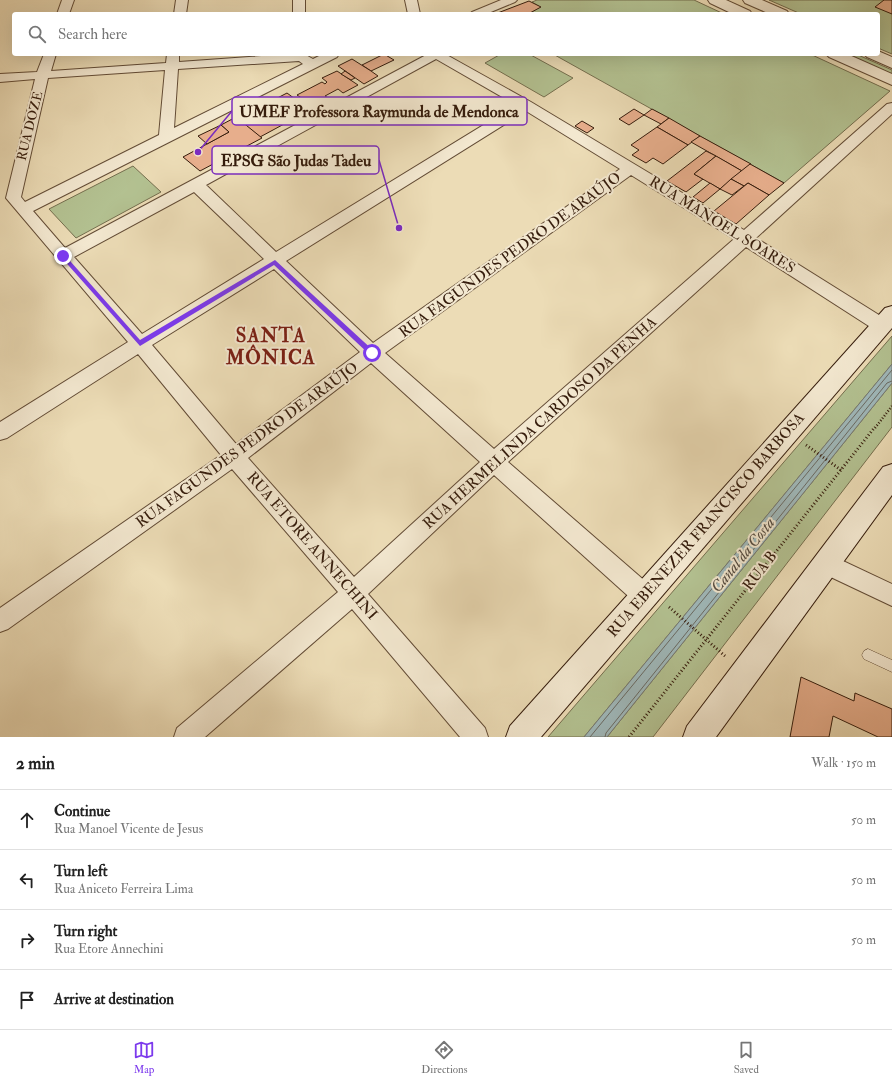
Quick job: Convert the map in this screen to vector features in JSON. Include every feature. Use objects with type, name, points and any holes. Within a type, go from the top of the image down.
[{"type":"main road","points":[[715,0],[742,12]]},
{"type":"main road","points":[[750,0],[777,12]]},
{"type":"main road","points":[[838,56],[892,80]]},
{"type":"main road","points":[[876,56],[892,63]]},
{"type":"main road","name":"RUA EBENEZER FRANCISCO BARBOSA","points":[[521,737],[887,320]]},
{"type":"main road","points":[[698,737],[892,475]]},
{"type":"street","points":[[64,12],[68,0]]},
{"type":"street","points":[[180,12],[182,0]]},
{"type":"street","points":[[299,0],[299,12]]},
{"type":"street","points":[[411,0],[413,12]]},
{"type":"street","points":[[481,12],[511,0]]},
{"type":"street","name":"RUA DOZE","points":[[12,204],[43,74],[49,56]]},
{"type":"street","points":[[0,78],[173,60],[305,58],[319,56]]},
{"type":"street","points":[[63,256],[433,56]]},
{"type":"street","name":"RUA MANOEL SOARES","points":[[440,56],[526,105],[746,239],[887,320]]},
{"type":"street","points":[[12,204],[166,138],[305,58]]},
{"type":"street","points":[[166,138],[173,60]]},
{"type":"street","points":[[0,432],[526,105]]},
{"type":"street","name":"RUA HERMELINDA CARDOSO DA PENHA","points":[[186,737],[353,593],[494,462],[746,239],[892,107]]},
{"type":"street","name":"RUA FAGUNDES PEDRO DE ARAÚJO","points":[[0,621],[234,457],[372,353],[630,169]]},
{"type":"street","points":[[195,184],[372,353],[645,596]]},
{"type":"street","name":"RUA ETORE ANNECHINI","points":[[12,204],[63,256],[140,344],[234,457],[476,737]]},
{"type":"street","points":[[826,564],[892,595]]},
{"type":"lane","points":[[868,655],[892,666]]},
{"type":"path","name":"RUA B","points":[[629,737],[892,406]]},
{"type":"path","points":[[816,452],[842,470]]},
{"type":"path","points":[[681,618],[745,674]]},
{"type":"green space","points":[[537,0],[694,0],[720,12],[531,12],[540,7],[532,2]]},
{"type":"green space","points":[[769,0],[892,0],[892,54],[880,49],[880,12],[796,12]]},
{"type":"green space","points":[[497,56],[533,56],[573,78],[544,97],[485,63]]},
{"type":"green space","points":[[557,56],[814,56],[890,91],[784,183]]},
{"type":"green space","points":[[852,56],[860,56],[892,70],[892,74]]},
{"type":"green space","points":[[133,166],[161,192],[76,238],[49,209]]},
{"type":"green space","points":[[892,336],[892,364],[584,737],[548,737]]},
{"type":"green space","points":[[892,383],[892,427],[653,737],[607,737]]},
{"type":"water","name":"Canal da Costa","points":[[892,364],[892,383],[607,737],[584,737]]},
{"type":"building","points":[[884,0],[892,0],[892,14],[875,7]]},
{"type":"building","points":[[529,1],[541,7],[532,12],[500,12]]},
{"type":"building","points":[[380,56],[387,56],[394,60],[371,71],[362,65]]},
{"type":"building","points":[[352,59],[378,76],[364,84],[338,66]]},
{"type":"building","points":[[337,71],[358,85],[343,93],[338,89],[325,96],[328,98],[323,101],[317,101],[305,107],[297,101],[303,99],[297,95],[322,82],[325,84],[327,82],[322,78]]},
{"type":"building","points":[[345,71],[355,78],[351,80],[341,74]]},
{"type":"building","points":[[287,93],[310,110],[260,137],[237,119]]},
{"type":"building","points":[[634,109],[644,115],[629,125],[619,119]]},
{"type":"building","points":[[652,109],[669,118],[661,124],[644,115]]},
{"type":"building","points":[[236,117],[262,138],[200,171],[183,157],[229,132],[221,125]]},
{"type":"building","points":[[669,118],[700,136],[688,145],[657,127]]},
{"type":"building","points":[[582,121],[594,128],[587,133],[575,126]]},
{"type":"building","points":[[221,125],[229,132],[207,144],[198,136]]},
{"type":"building","points":[[657,127],[688,145],[663,164],[653,158],[646,163],[632,155],[639,150],[631,145]]},
{"type":"building","points":[[700,136],[751,164],[742,171],[691,142]]},
{"type":"building","points":[[706,151],[716,156],[694,174],[703,179],[686,192],[667,181]]},
{"type":"building","points":[[716,156],[742,171],[720,189],[694,174]]},
{"type":"building","points":[[750,164],[784,183],[769,195],[748,183],[744,186],[731,179]]},
{"type":"building","points":[[731,179],[744,186],[732,195],[720,189]]},
{"type":"building","points":[[710,183],[720,189],[703,203],[693,197]]},
{"type":"building","points":[[748,183],[769,195],[736,224],[714,211]]},
{"type":"building","points":[[801,677],[854,701],[855,693],[892,709],[892,737],[878,737],[833,716],[829,737],[790,737]]},
{"type":"place","name":"UMEF Professora Raymunda de Mendonca","points":[[198,152]]},
{"type":"place","name":"EPSG São Judas Tadeu","points":[[399,228]]},
{"type":"district","name":"SANTA MÔNICA","points":[[271,347]]},
{"type":"route","points":[[63,256],[140,344],[275,262],[372,353]]}]
